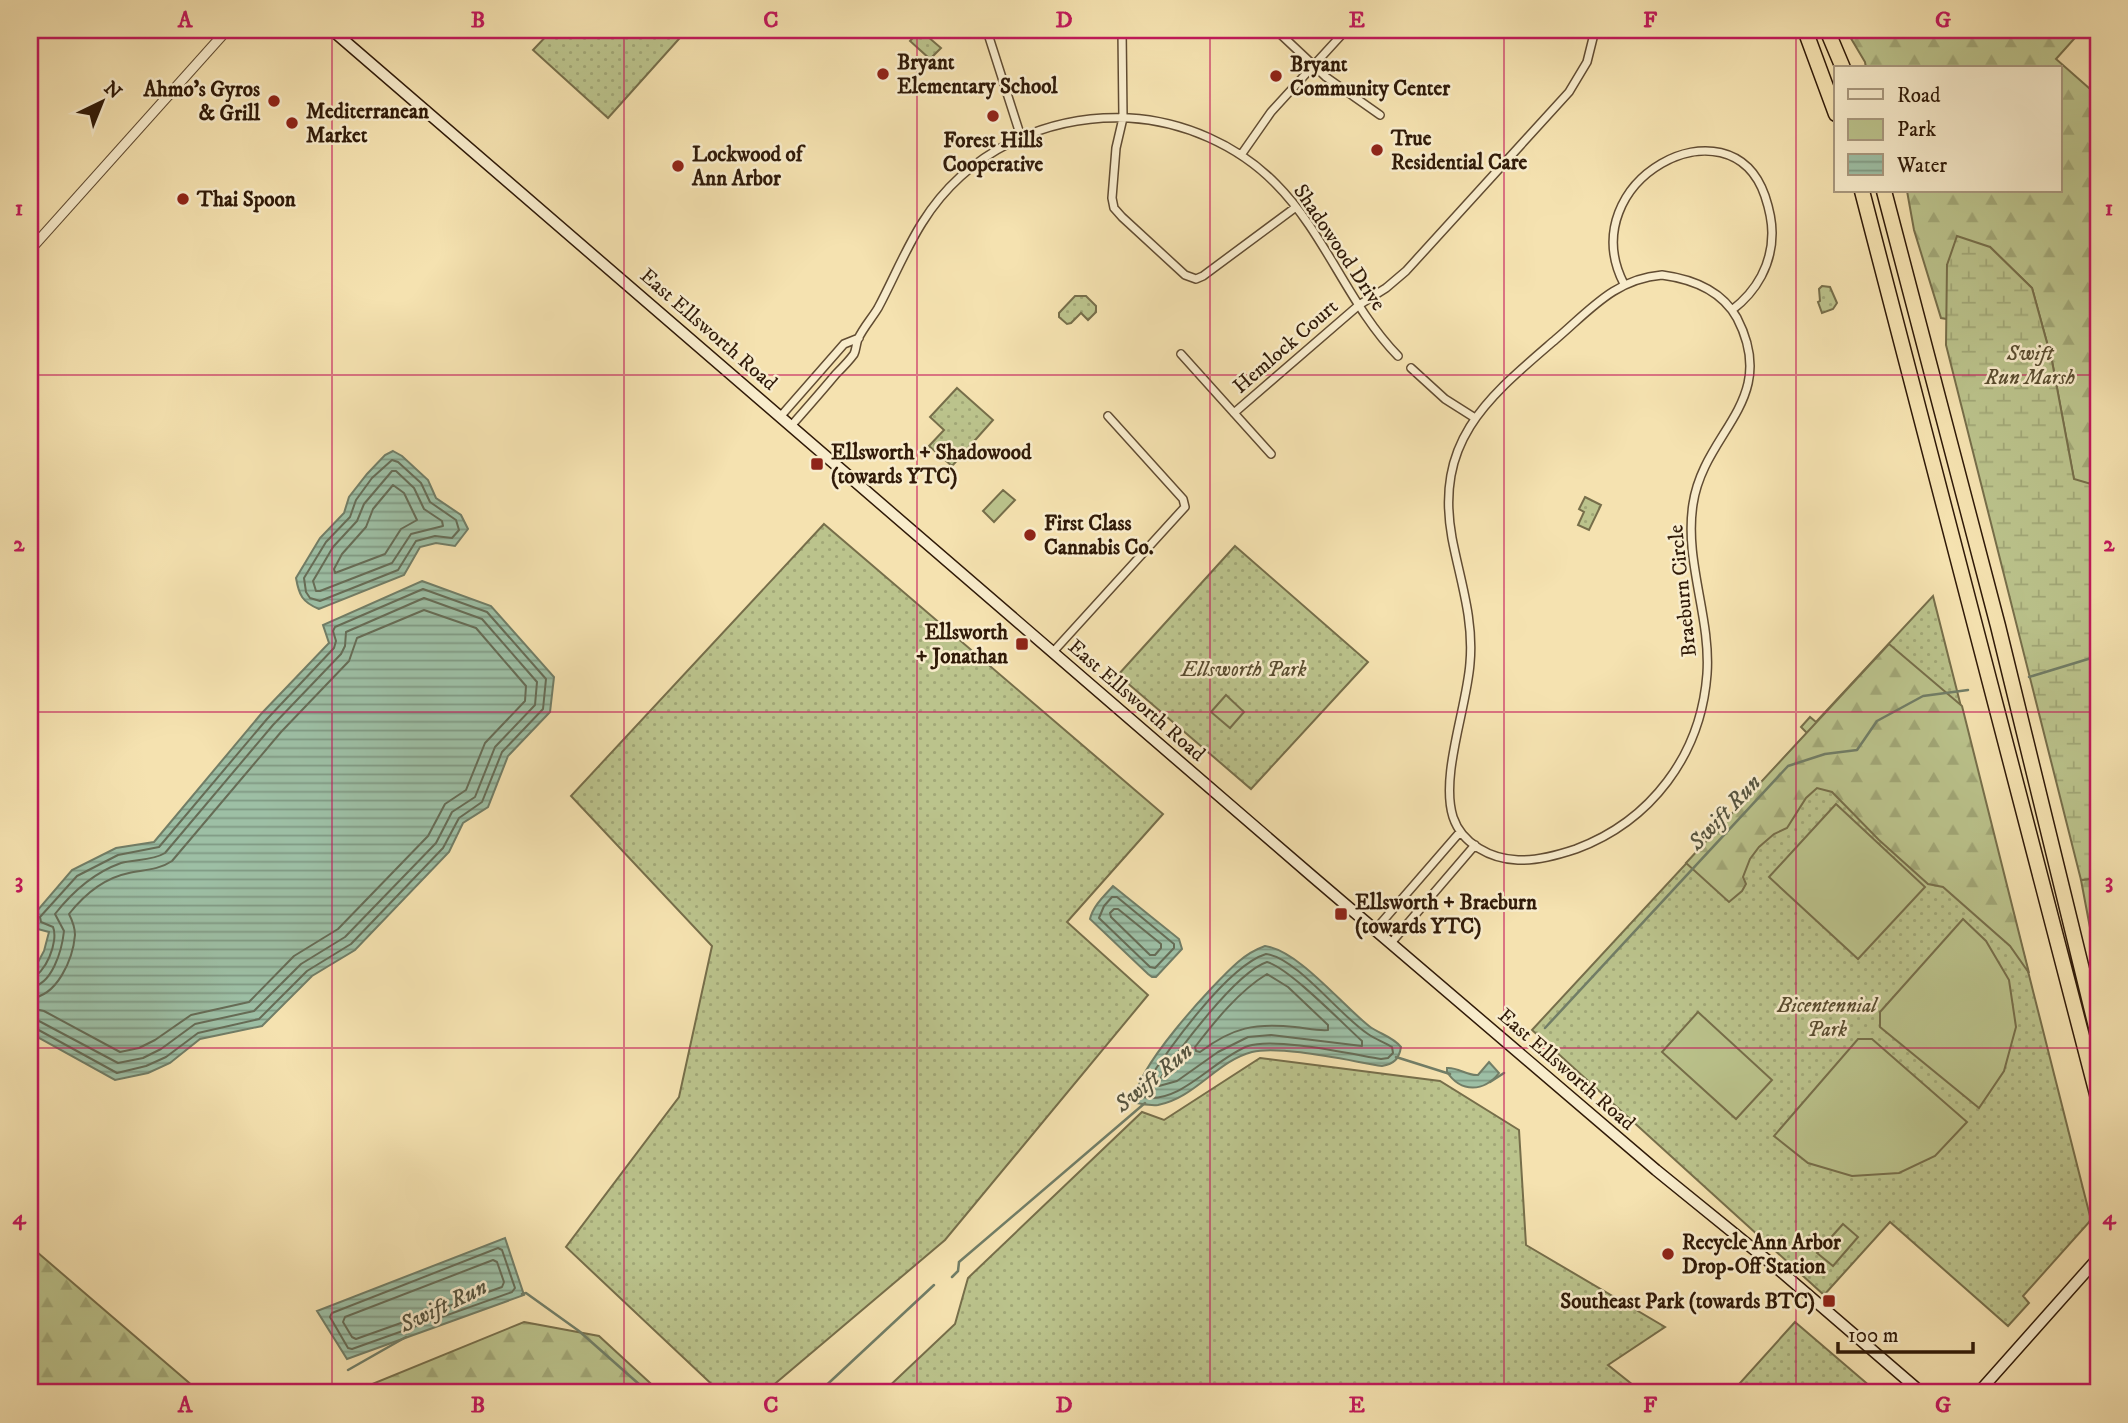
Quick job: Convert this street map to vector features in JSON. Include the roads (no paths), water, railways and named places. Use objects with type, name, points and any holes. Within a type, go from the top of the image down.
[{"type":"highway","points":[[1805,30],[1834,109]]},
{"type":"highway","points":[[1827,30],[1842,66]]},
{"type":"highway","points":[[1861,192],[2098,1098]]},
{"type":"highway","points":[[1884,192],[1998,626],[2098,1035]]},
{"type":"main road","name":"East Ellsworth Road","points":[[332,30],[1391,943],[1922,1393]]},
{"type":"main road","points":[[1978,1393],[2094,1262]]},
{"type":"street","points":[[30,250],[226,30]]},
{"type":"street","points":[[1122,30],[1123,118],[1116,148],[1112,198],[1114,208],[1190,278],[1203,276],[1296,207]]},
{"type":"street","points":[[1276,30],[1314,65],[1380,115]]},
{"type":"street","points":[[1241,155],[1271,112],[1346,30]]},
{"type":"street","name":"Hemlock Court","points":[[1234,414],[1359,305],[1386,288],[1424,252],[1569,92],[1587,62],[1595,30]]},
{"type":"street","points":[[988,34],[1021,137]]},
{"type":"street","name":"Shadowood Drive","points":[[791,426],[854,353],[859,338],[879,306],[913,238],[933,207],[971,168],[1001,146],[1065,122],[1123,118],[1153,121],[1186,129],[1241,155],[1277,184],[1296,207],[1374,329],[1398,356]]},
{"type":"street","points":[[1624,284],[1615,261],[1612,242],[1622,202],[1640,181],[1667,161],[1692,152],[1715,151],[1735,158],[1754,175],[1762,188],[1772,226],[1768,263],[1746,297],[1732,310]]},
{"type":"street","name":"Braeburn Circle","points":[[1662,275],[1682,278],[1709,290],[1732,310],[1748,348],[1751,378],[1740,408],[1700,475],[1693,500],[1690,530],[1704,622],[1707,676],[1700,715],[1686,749],[1659,794],[1638,815],[1594,842],[1560,854],[1524,860],[1504,859],[1475,845],[1460,832],[1453,817],[1450,786],[1468,681],[1470,628],[1449,505],[1457,455],[1475,418],[1507,381],[1601,299],[1624,284],[1644,277],[1662,275]]},
{"type":"street","name":"Shadowood Drive","points":[[780,417],[844,344],[859,338]]},
{"type":"street","name":"Hemlock Court","points":[[1181,354],[1271,454]]},
{"type":"street","points":[[1411,368],[1445,399],[1475,418]]},
{"type":"street","points":[[1053,652],[1185,507],[1183,499],[1108,416]]},
{"type":"street","points":[[1376,930],[1460,832]]},
{"type":"street","points":[[1391,943],[1475,845]]},
{"type":"water","points":[[393,451],[428,480],[436,498],[461,515],[468,529],[455,546],[436,543],[420,547],[404,575],[319,609],[309,604],[298,589],[296,578],[320,538],[344,513],[349,497],[385,455]]},
{"type":"water","points":[[422,581],[491,606],[554,677],[550,712],[508,756],[488,807],[463,823],[449,852],[355,950],[312,976],[262,1026],[200,1039],[170,1063],[148,1073],[115,1080],[30,1033],[30,977],[44,951],[49,932],[30,927],[30,919],[72,870],[116,848],[154,842],[261,714],[329,643],[323,625]]},
{"type":"water","points":[[1113,886],[1179,939],[1182,949],[1156,977],[1148,974],[1090,919],[1096,905]]},
{"type":"water","points":[[1265,946],[1292,958],[1369,1026],[1397,1043],[1401,1047],[1395,1060],[1382,1066],[1297,1052],[1252,1052],[1228,1063],[1195,1088],[1171,1101],[1155,1105],[1136,1103],[1137,1090],[1145,1072],[1175,1030],[1238,962]]},
{"type":"water","points":[[1489,1062],[1499,1073],[1480,1087],[1459,1084],[1447,1072],[1447,1068],[1451,1068],[1478,1075]]},
{"type":"water","points":[[505,1238],[524,1295],[347,1359],[317,1311]]},
{"type":"waterway","name":"Swift Run","points":[[2029,677],[2098,656]]},
{"type":"waterway","name":"Swift Run","points":[[1545,1028],[1788,766],[1825,754],[1857,750],[1877,721],[1923,696],[1968,690]]},
{"type":"waterway","name":"Swift Run","points":[[1396,1057],[1450,1074]]},
{"type":"waterway","name":"Swift Run","points":[[1490,1082],[1504,1073]]},
{"type":"waterway","name":"Swift Run","points":[[952,1277],[958,1271],[959,1262],[1145,1103]]},
{"type":"waterway","name":"Swift Run","points":[[818,1393],[934,1285]]},
{"type":"waterway","name":"Swift Run","points":[[522,1294],[526,1293],[579,1331],[649,1393]]},
{"type":"waterway","name":"Swift Run","points":[[348,1370],[406,1337]]},
{"type":"waterway","name":"Swift Run","points":[[306,1393],[320,1385]]},
{"type":"place","name":"Bryant Elementary School","points":[[883,74]]},
{"type":"place","name":"Bryant Community Center","points":[[1276,76]]},
{"type":"place","name":"Ahmo's Gyros & Grill","points":[[274,101]]},
{"type":"place","name":"Forest Hills Cooperative","points":[[993,116]]},
{"type":"place","name":"Mediterranean Market","points":[[292,123]]},
{"type":"place","name":"True Residential Care","points":[[1377,150]]},
{"type":"place","name":"Lockwood of Ann Arbor","points":[[678,166]]},
{"type":"place","name":"Thai Spoon","points":[[183,199]]},
{"type":"place","name":"Ellsworth + Shadowood (towards YTC)","points":[[817,464]]},
{"type":"place","name":"First Class Cannabis Co.","points":[[1030,535]]},
{"type":"place","name":"Ellsworth + Jonathan","points":[[1022,644]]},
{"type":"place","name":"Ellsworth + Braeburn (towards YTC)","points":[[1341,914]]},
{"type":"place","name":"Recycle Ann Arbor Drop-Off Station","points":[[1668,1254]]},
{"type":"place","name":"Southeast Park (towards BTC)","points":[[1829,1301]]},
{"type":"park label","name":"Swift Run Marsh","points":[[2030,365]]},
{"type":"park label","name":"Ellsworth Park","points":[[1244,669]]},
{"type":"park label","name":"Bicentennial Park","points":[[1827,1017]]}]
